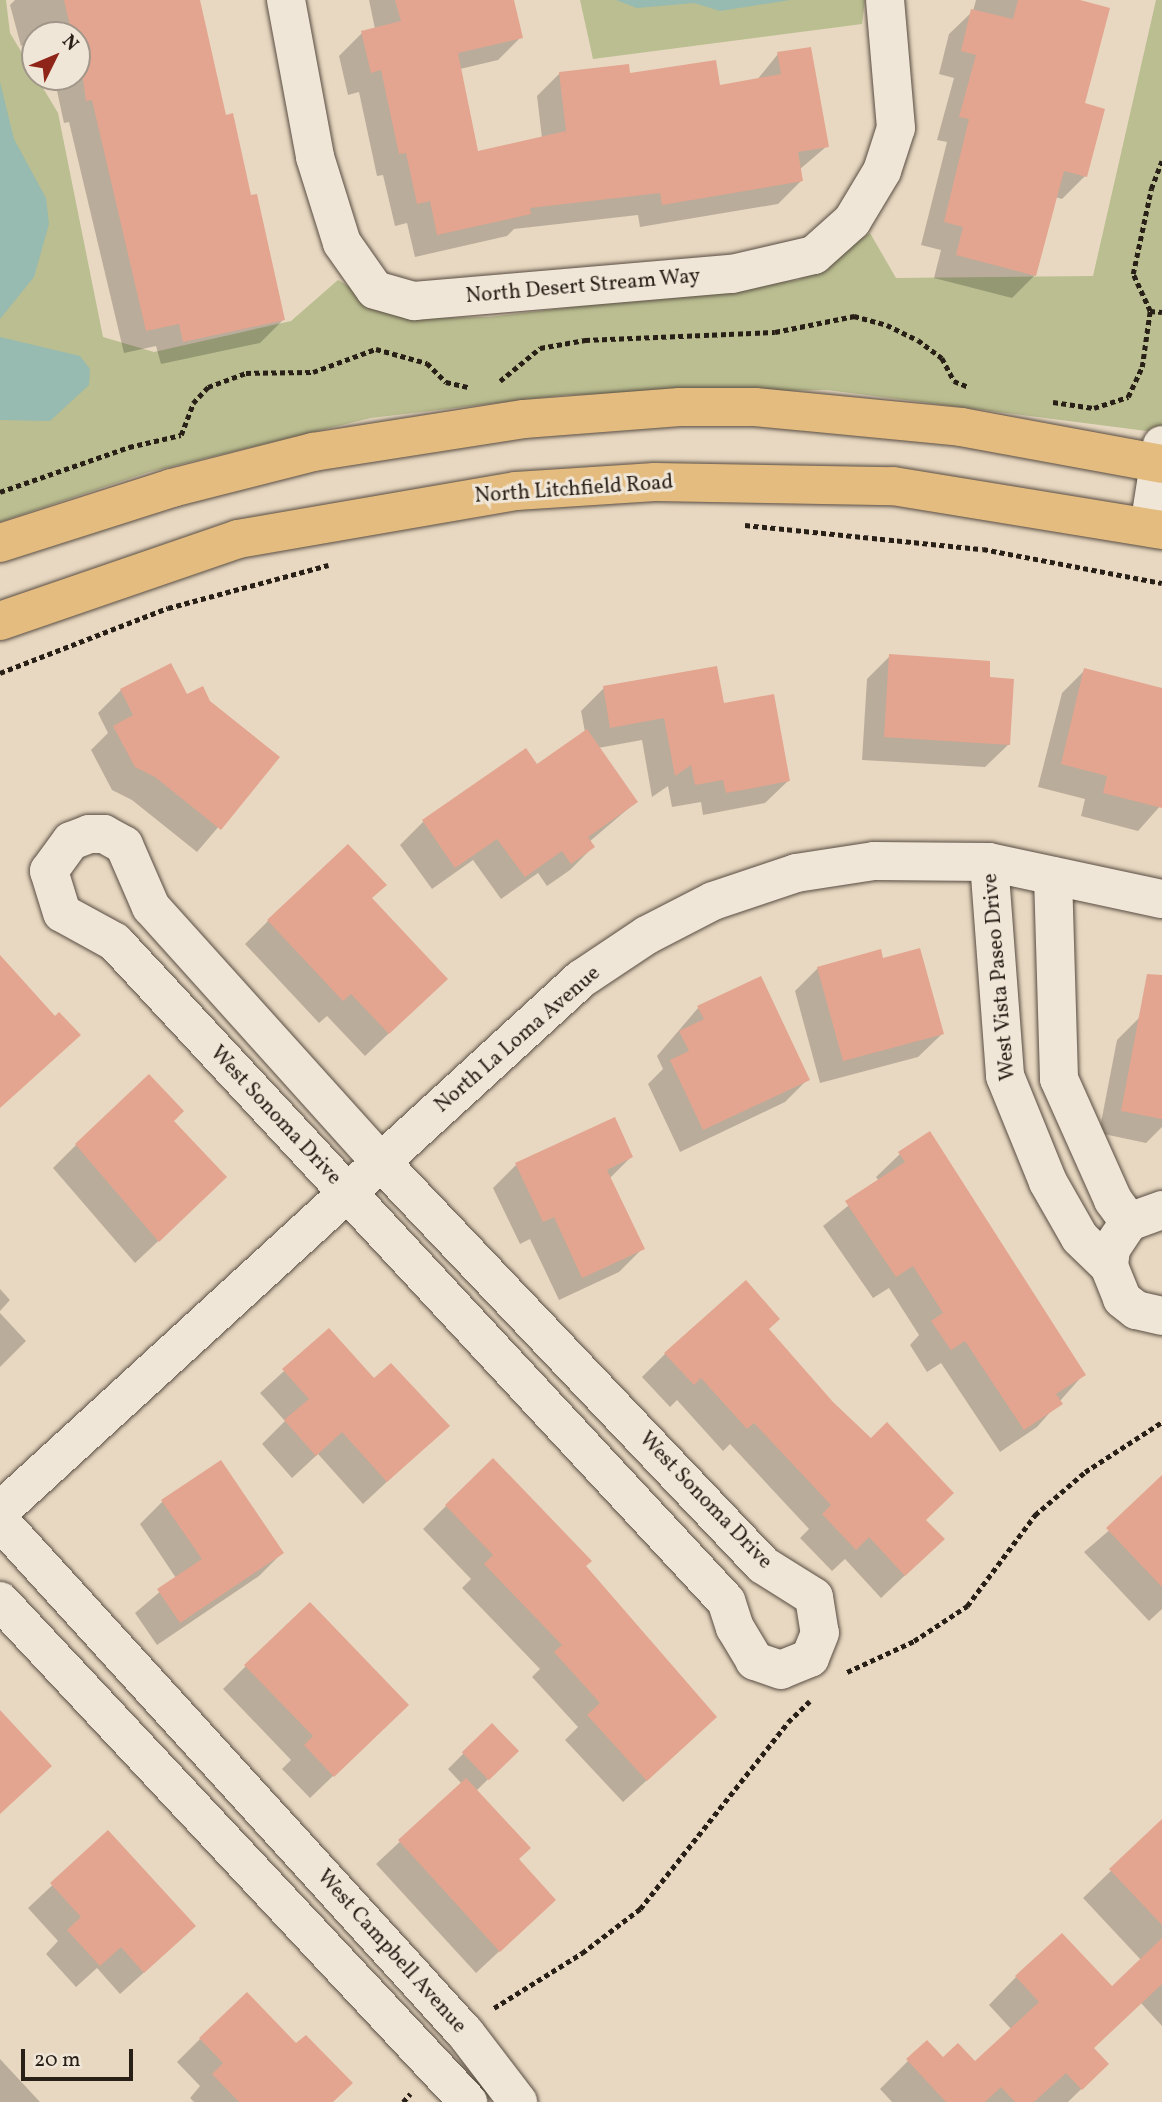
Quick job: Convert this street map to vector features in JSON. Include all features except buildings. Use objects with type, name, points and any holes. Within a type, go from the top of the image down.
[{"type":"main road","points":[[0,543],[113,505],[313,452],[524,419],[680,407],[755,407],[961,426],[1161,457]]},
{"type":"main road","name":"North Litchfield Road","points":[[0,621],[238,539],[516,491],[654,482],[893,486],[1155,529]]},
{"type":"street","name":"North Desert Stream Way","points":[[286,0],[315,156],[342,243],[375,290],[414,301],[732,274],[814,256],[852,221],[882,171],[896,128],[885,0]]},
{"type":"street","points":[[1155,529],[1161,457]]},
{"type":"street","name":"West Sonoma Drive","points":[[103,834],[124,845],[151,906],[381,1162],[763,1565],[814,1597],[820,1633],[810,1658],[781,1670],[755,1661],[735,1628],[726,1601],[115,942],[62,912],[49,871],[71,841],[103,834]]},
{"type":"street","name":"North La Loma Avenue","points":[[0,1511],[582,979],[647,935],[713,901],[796,873],[874,861],[989,862],[1162,899]]},
{"type":"street","name":"West Vista Paseo Drive","points":[[989,862],[1005,1076],[1011,1092],[1048,1182],[1080,1238],[1110,1266],[1122,1299],[1136,1310],[1162,1316]]},
{"type":"street","points":[[1053,876],[1059,1079],[1102,1179],[1145,1216],[1111,1249],[1110,1266]]},
{"type":"street","points":[[170,1003],[207,968]]},
{"type":"street","name":"West Vista Paseo Drive","points":[[1011,1092],[1059,1079]]},
{"type":"street","points":[[580,1444],[615,1409]]},
{"type":"street","name":"West Campbell Avenue","points":[[0,1521],[466,2034],[518,2102]]},
{"type":"street","name":"West Campbell Avenue","points":[[0,1601],[468,2102]]},
{"type":"street","points":[[222,1838],[259,1806]]},
{"type":"path","points":[[1046,401],[1094,408],[1128,397],[1142,367],[1150,311],[1133,274],[1151,189],[1162,161]]},
{"type":"path","points":[[1150,311],[1162,312]]},
{"type":"path","points":[[493,383],[503,380],[540,348],[584,340],[775,332],[854,316],[887,325],[918,340],[942,358],[954,381],[974,389]]},
{"type":"path","points":[[0,492],[129,447],[181,435],[193,403],[208,387],[246,373],[313,372],[376,349],[427,363],[446,382],[472,388]]},
{"type":"path","points":[[739,524],[984,549],[1162,583]]},
{"type":"path","points":[[0,673],[167,608],[342,562]]},
{"type":"path","points":[[810,1658],[834,1678],[914,1641],[967,1606],[1035,1515],[1085,1472],[1162,1422]]},
{"type":"path","points":[[466,2034],[506,1997],[582,1953],[640,1909],[788,1722],[815,1696]]},
{"type":"path","points":[[403,2102],[433,2064]]},
{"type":"green space","points":[[0,0],[6,0],[10,33],[21,51],[21,91],[45,91],[58,113],[103,337],[154,352],[291,321],[338,280],[377,303],[422,318],[489,317],[798,280],[870,233],[896,278],[1093,276],[1156,0],[1162,0],[1162,433],[827,390],[565,395],[371,418],[149,472],[0,522]]},
{"type":"green space","points":[[580,0],[865,0],[862,24],[593,59]]},
{"type":"water","points":[[616,0],[790,0],[720,11],[694,3],[637,8]]},
{"type":"water","points":[[0,82],[14,139],[46,198],[49,224],[34,277],[0,319]]},
{"type":"water","points":[[0,337],[80,356],[90,369],[89,385],[50,421],[0,420]]}]
